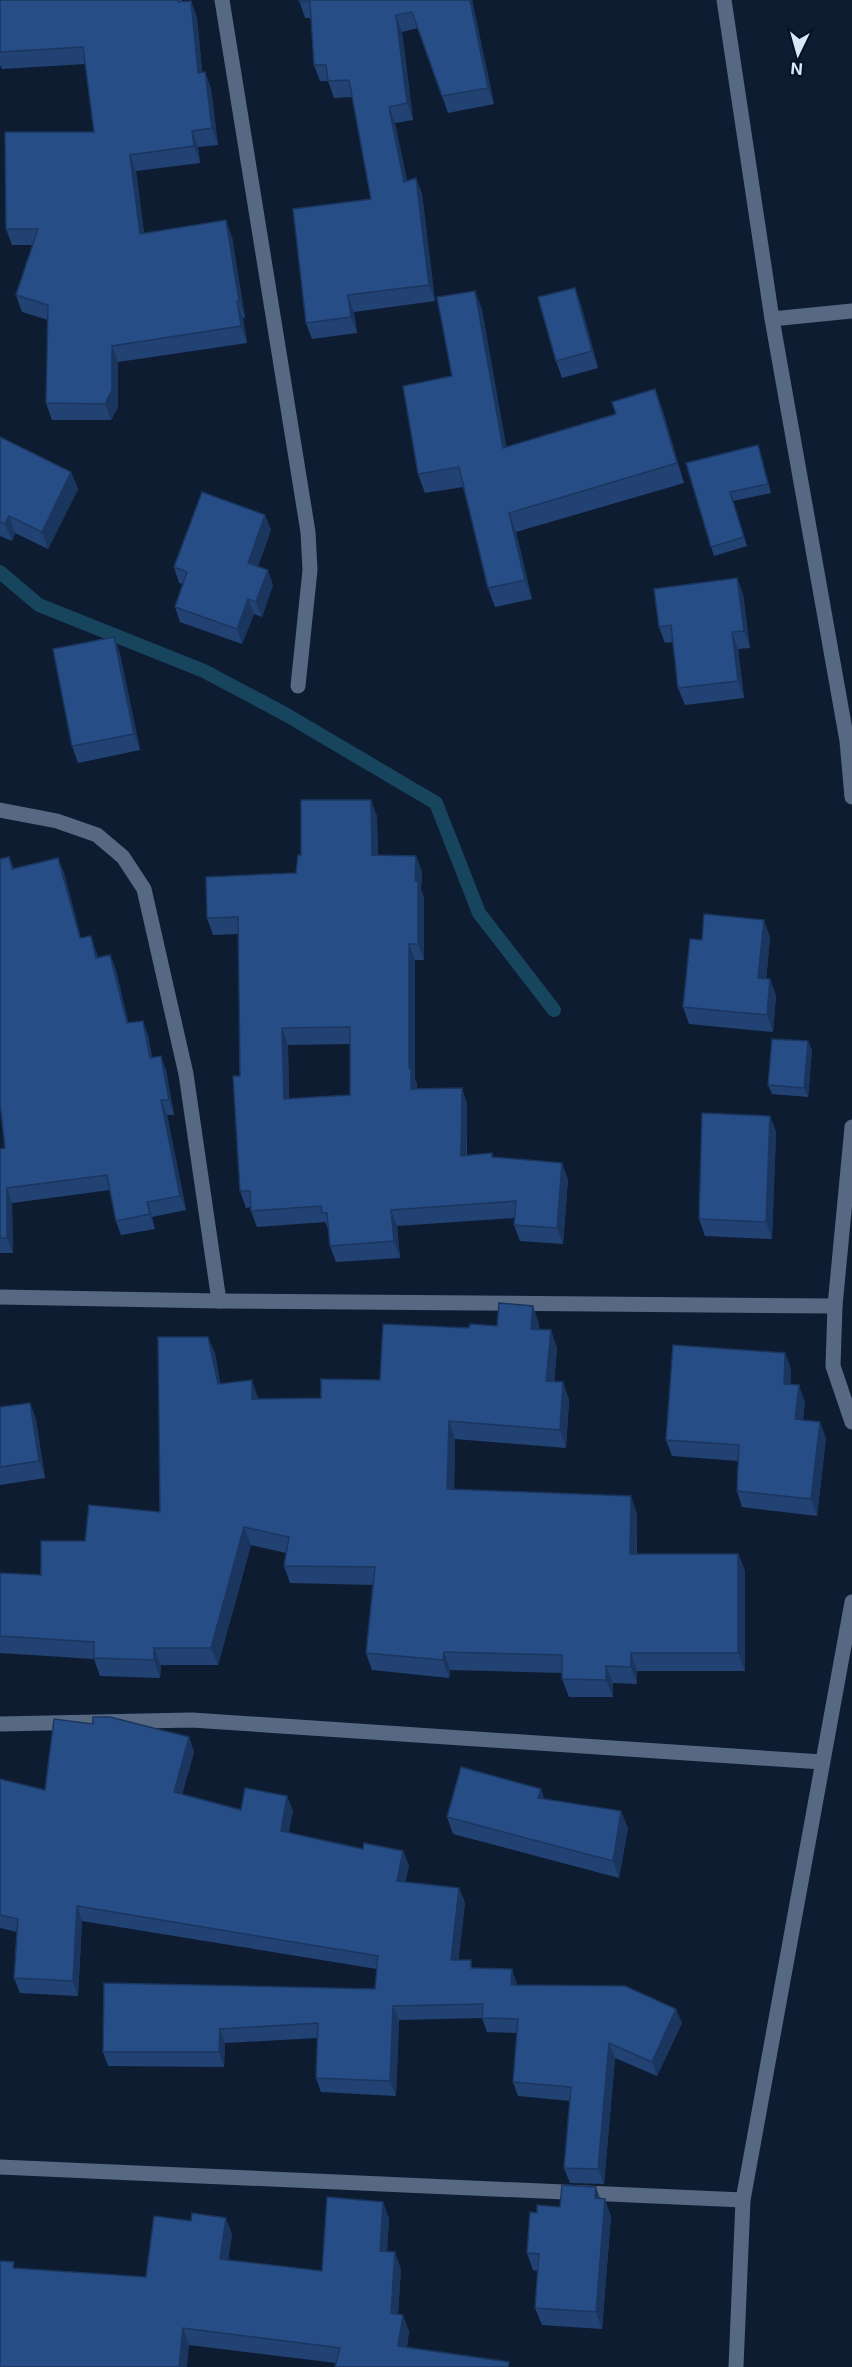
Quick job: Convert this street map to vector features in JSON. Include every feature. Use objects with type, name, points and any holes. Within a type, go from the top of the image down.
[{"type":"street","points":[[222,0],[308,532],[310,570],[298,686]]},
{"type":"street","points":[[724,0],[772,319],[847,741],[852,797]]},
{"type":"street","points":[[772,319],[852,311]]},
{"type":"street","points":[[0,810],[57,821],[97,835],[123,857],[144,888],[186,1074],[219,1301]]},
{"type":"street","points":[[852,1127],[835,1306],[833,1366],[852,1422]]},
{"type":"street","points":[[0,1297],[835,1306]]},
{"type":"street","points":[[736,2367],[743,2200],[852,1602]]},
{"type":"street","points":[[0,1724],[192,1720],[822,1761]]},
{"type":"street","points":[[0,2167],[743,2200]]},
{"type":"building","points":[[0,0],[191,1],[198,73],[205,72],[212,128],[192,131],[194,146],[130,155],[140,234],[226,220],[241,326],[112,346],[112,390],[105,404],[46,403],[48,305],[16,295],[38,229],[6,229],[5,132],[94,132],[83,47],[0,52]]},
{"type":"building","points":[[299,0],[470,0],[488,88],[442,96],[412,12],[396,15],[407,103],[389,107],[404,182],[416,178],[429,285],[348,295],[351,317],[306,323],[293,209],[371,199],[349,80],[328,81],[326,65],[314,65],[310,2],[299,2]]},
{"type":"building","points":[[575,288],[592,351],[556,361],[538,297]]},
{"type":"building","points":[[475,291],[503,448],[616,414],[612,402],[655,389],[677,463],[509,513],[525,580],[488,588],[459,467],[418,474],[403,386],[452,376],[437,297]]},
{"type":"building","points":[[0,437],[71,472],[42,532],[9,516],[5,524],[0,522]]},
{"type":"building","points":[[758,445],[768,484],[730,492],[744,537],[711,547],[686,463]]},
{"type":"building","points":[[202,492],[265,515],[248,563],[268,570],[256,602],[248,599],[237,629],[175,607],[187,572],[174,567]]},
{"type":"building","points":[[737,578],[744,631],[732,632],[738,681],[678,688],[671,625],[659,627],[654,589]]},
{"type":"building","points":[[114,637],[134,734],[72,746],[53,649]]},
{"type":"building","points":[[301,800],[371,800],[372,855],[416,856],[418,944],[409,944],[411,1089],[462,1088],[461,1156],[492,1153],[492,1157],[562,1163],[557,1228],[514,1225],[516,1201],[391,1210],[394,1241],[330,1246],[327,1213],[322,1213],[321,1206],[251,1211],[250,1191],[240,1191],[233,1076],[240,1076],[238,917],[207,918],[206,877],[296,873],[298,855],[301,855]],"holes":[[[350,1027],[350,1095],[284,1099],[282,1028]]]},
{"type":"building","points":[[9,857],[12,869],[58,858],[80,938],[91,936],[96,958],[110,955],[127,1023],[143,1021],[150,1058],[161,1056],[169,1100],[161,1100],[180,1196],[147,1202],[150,1214],[116,1221],[107,1175],[7,1188],[7,1238],[0,1238],[0,1149],[5,1148],[0,1103],[0,859]]},
{"type":"building","points":[[704,914],[764,920],[758,978],[770,979],[767,1015],[683,1007],[690,939],[702,940]]},
{"type":"building","points":[[772,1039],[808,1041],[804,1088],[768,1085]]},
{"type":"building","points":[[702,1113],[770,1116],[766,1222],[699,1219]]},
{"type":"building","points":[[499,1303],[533,1306],[531,1329],[551,1330],[546,1381],[563,1382],[560,1430],[449,1421],[447,1489],[631,1496],[630,1554],[738,1554],[738,1653],[631,1653],[631,1667],[606,1666],[606,1680],[562,1679],[562,1655],[444,1652],[443,1660],[366,1653],[375,1567],[284,1566],[289,1537],[244,1527],[211,1648],[154,1648],[154,1660],[94,1658],[94,1642],[0,1636],[0,1573],[41,1575],[41,1541],[85,1541],[89,1505],[160,1512],[158,1337],[208,1337],[218,1384],[252,1380],[252,1399],[321,1398],[321,1379],[380,1380],[383,1324],[469,1328],[470,1324],[497,1326]]},
{"type":"building","points":[[673,1345],[785,1353],[784,1384],[799,1385],[795,1419],[820,1422],[811,1499],[737,1491],[739,1445],[666,1440]]},
{"type":"building","points":[[30,1403],[39,1461],[0,1467],[0,1407]]},
{"type":"building","points":[[93,1717],[110,1717],[189,1737],[174,1792],[241,1810],[245,1788],[287,1796],[281,1831],[363,1849],[364,1843],[403,1851],[397,1881],[459,1888],[451,1960],[471,1960],[471,1968],[512,1969],[511,1985],[625,1986],[676,2009],[652,2062],[609,2043],[598,2169],[564,2168],[571,2087],[513,2082],[518,2019],[482,2018],[483,2004],[393,2006],[390,2081],[316,2078],[318,2023],[220,2029],[219,2052],[103,2052],[104,1983],[375,1989],[378,1956],[77,1906],[73,1981],[14,1978],[18,1919],[0,1915],[0,1779],[45,1790],[54,1719],[93,1724]]},
{"type":"building","points":[[461,1767],[541,1789],[538,1798],[621,1811],[613,1861],[447,1817]]},
{"type":"building","points":[[562,2185],[596,2187],[595,2198],[605,2199],[596,2312],[535,2308],[539,2254],[527,2253],[530,2212],[537,2213],[537,2205],[560,2207]]},
{"type":"building","points":[[327,2197],[383,2202],[380,2251],[395,2252],[391,2313],[403,2315],[398,2346],[509,2362],[508,2367],[335,2367],[340,2348],[183,2328],[179,2367],[0,2367],[0,2261],[14,2262],[13,2268],[146,2277],[154,2216],[191,2221],[192,2213],[226,2218],[220,2259],[322,2271]]},
{"type":"waterway","points":[[0,572],[39,605],[204,671],[285,714],[436,803],[479,913],[554,1010]]}]
